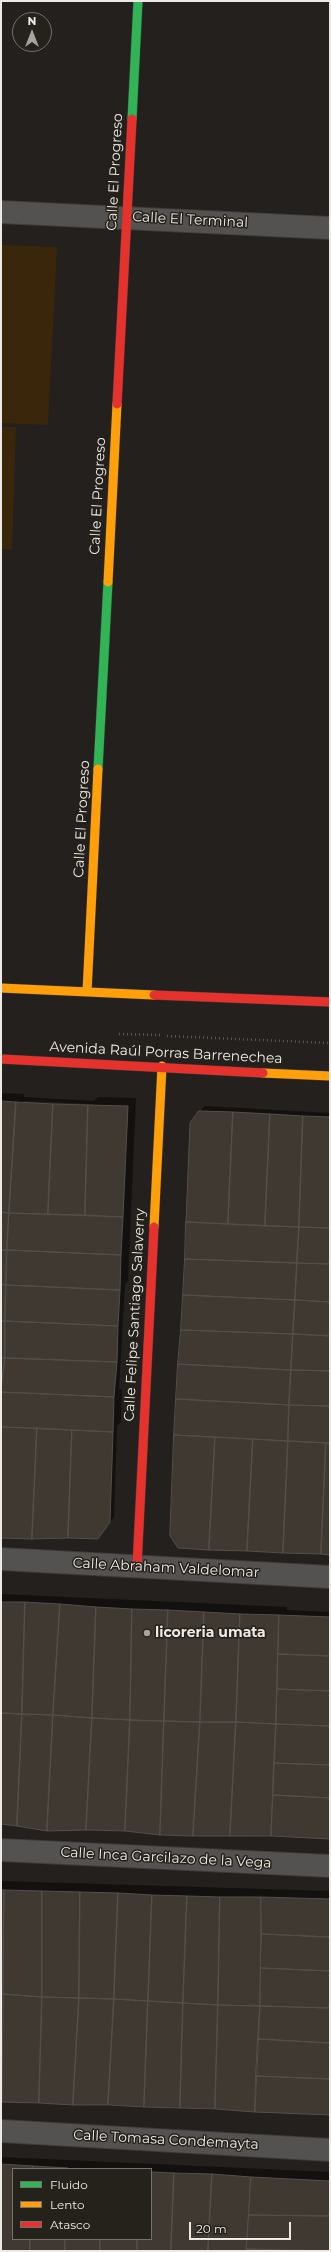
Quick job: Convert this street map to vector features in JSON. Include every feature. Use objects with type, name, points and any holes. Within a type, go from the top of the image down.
[{"type":"street","name":"Calle El Progreso","points":[[87,992],[138,1]]},
{"type":"street","name":"Calle El Terminal","points":[[1,212],[330,228]]},
{"type":"street","points":[[1,988],[330,1002]]},
{"type":"street","name":"Avenida Raúl Porras Barrenechea","points":[[1,1059],[162,1066],[330,1076]]},
{"type":"street","name":"Calle Felipe Santiago Salaverry","points":[[137,1566],[162,1066]]},
{"type":"street","name":"Calle Abraham Valdelomar","points":[[1,1559],[330,1577]]},
{"type":"street","name":"Calle Inca Garcilazo de la Vega","points":[[1,1850],[330,1866]]},
{"type":"street","name":"Calle Tomasa Condemayta","points":[[1,2131],[330,2150]]},
{"type":"shaded area","points":[[1,245],[57,247],[48,425],[1,423]]},
{"type":"shaded area","points":[[1,427],[16,427],[12,549],[1,549]]},
{"type":"building","points":[[1,1101],[16,1102],[9,1213],[1,1212]]},
{"type":"building","points":[[16,1102],[53,1104],[48,1214],[9,1213]]},
{"type":"building","points":[[53,1104],[88,1105],[85,1215],[48,1214]]},
{"type":"building","points":[[88,1105],[128,1106],[123,1217],[85,1215]]},
{"type":"building","points":[[199,1111],[233,1112],[228,1224],[186,1222],[190,1123]]},
{"type":"building","points":[[233,1112],[270,1114],[265,1226],[228,1224]]},
{"type":"building","points":[[270,1114],[303,1116],[299,1227],[265,1226]]},
{"type":"building","points":[[303,1116],[330,1117],[330,1228],[299,1227]]},
{"type":"building","points":[[1,1212],[9,1213],[7,1250],[1,1250]]},
{"type":"building","points":[[9,1213],[123,1217],[121,1255],[7,1250]]},
{"type":"building","points":[[186,1222],[299,1227],[297,1263],[185,1259]]},
{"type":"building","points":[[299,1227],[330,1228],[330,1264],[297,1263]]},
{"type":"building","points":[[1,1250],[7,1250],[6,1285],[1,1284]]},
{"type":"building","points":[[7,1250],[121,1255],[120,1290],[6,1285]]},
{"type":"building","points":[[185,1259],[297,1263],[295,1300],[183,1295]]},
{"type":"building","points":[[297,1263],[330,1264],[330,1302],[295,1300]]},
{"type":"building","points":[[1,1284],[6,1285],[5,1321],[1,1321]]},
{"type":"building","points":[[6,1285],[120,1290],[118,1326],[5,1321]]},
{"type":"building","points":[[183,1295],[295,1300],[293,1334],[181,1330]]},
{"type":"building","points":[[295,1300],[330,1302],[330,1336],[293,1334]]},
{"type":"building","points":[[1,1321],[5,1321],[5,1358],[1,1358]]},
{"type":"building","points":[[5,1321],[118,1326],[117,1362],[5,1358]]},
{"type":"building","points":[[181,1330],[293,1334],[291,1370],[178,1364]]},
{"type":"building","points":[[293,1334],[330,1336],[330,1371],[291,1370]]},
{"type":"building","points":[[1,1358],[5,1358],[1,1389]]},
{"type":"building","points":[[5,1358],[117,1362],[114,1397],[1,1392]]},
{"type":"building","points":[[178,1364],[291,1370],[289,1405],[176,1399]]},
{"type":"building","points":[[291,1370],[330,1371],[330,1406],[289,1405]]},
{"type":"building","points":[[1,1392],[114,1397],[113,1432],[1,1427]]},
{"type":"building","points":[[176,1399],[289,1405],[288,1441],[174,1435]]},
{"type":"building","points":[[289,1405],[330,1406],[330,1443],[288,1441]]},
{"type":"building","points":[[1,1427],[37,1428],[32,1539],[1,1538]]},
{"type":"building","points":[[37,1428],[72,1430],[68,1538],[32,1539]]},
{"type":"building","points":[[72,1430],[113,1432],[110,1522],[98,1539],[68,1538]]},
{"type":"building","points":[[174,1435],[215,1437],[209,1550],[178,1548],[170,1536]]},
{"type":"building","points":[[215,1437],[253,1439],[247,1551],[209,1550]]},
{"type":"building","points":[[253,1439],[288,1441],[283,1553],[247,1551]]},
{"type":"building","points":[[288,1441],[326,1443],[321,1554],[283,1553]]},
{"type":"building","points":[[326,1443],[330,1443],[330,1555],[321,1554]]},
{"type":"building","points":[[1,1602],[25,1602],[22,1714],[1,1713]]},
{"type":"building","points":[[25,1602],[60,1604],[53,1715],[22,1714]]},
{"type":"building","points":[[60,1604],[96,1607],[92,1718],[53,1715]]},
{"type":"building","points":[[96,1607],[132,1609],[130,1720],[92,1718]]},
{"type":"building","points":[[132,1609],[168,1610],[164,1721],[130,1720]]},
{"type":"building","points":[[168,1610],[204,1612],[200,1722],[164,1721]]},
{"type":"building","points":[[204,1612],[240,1614],[236,1722],[200,1722]]},
{"type":"building","points":[[240,1614],[279,1615],[276,1724],[236,1722]]},
{"type":"building","points":[[279,1615],[330,1617],[330,1656],[278,1654]]},
{"type":"building","points":[[278,1654],[330,1656],[330,1691],[277,1689]]},
{"type":"building","points":[[277,1689],[330,1691],[330,1726],[276,1724]]},
{"type":"building","points":[[1,1713],[22,1714],[17,1826],[1,1824]]},
{"type":"building","points":[[22,1714],[53,1715],[47,1831],[17,1826]]},
{"type":"building","points":[[53,1715],[92,1718],[86,1830],[47,1831]]},
{"type":"building","points":[[92,1718],[130,1720],[125,1831],[86,1830]]},
{"type":"building","points":[[130,1720],[164,1721],[160,1835],[125,1831]]},
{"type":"building","points":[[164,1721],[200,1722],[193,1836],[160,1835]]},
{"type":"building","points":[[200,1722],[236,1722],[230,1836],[193,1836]]},
{"type":"building","points":[[236,1722],[276,1724],[271,1836],[230,1836]]},
{"type":"building","points":[[276,1724],[330,1726],[330,1765],[274,1763]]},
{"type":"building","points":[[274,1763],[330,1765],[330,1798],[273,1795]]},
{"type":"building","points":[[273,1795],[330,1798],[330,1839],[271,1836]]},
{"type":"building","points":[[1,1890],[4,1890],[3,1994],[1,1994]]},
{"type":"building","points":[[4,1890],[42,1891],[42,1997],[3,1994]]},
{"type":"building","points":[[42,1891],[80,1892],[79,1998],[42,1997]]},
{"type":"building","points":[[80,1892],[118,1893],[114,1999],[79,1998]]},
{"type":"building","points":[[118,1893],[152,1895],[148,2001],[114,1999]]},
{"type":"building","points":[[152,1895],[187,1896],[183,2003],[148,2001]]},
{"type":"building","points":[[187,1896],[220,1897],[218,2005],[183,2003]]},
{"type":"building","points":[[220,1897],[261,1897],[260,2006],[218,2005]]},
{"type":"building","points":[[261,1897],[330,1899],[330,1937],[262,1934]]},
{"type":"building","points":[[262,1934],[330,1937],[330,1971],[261,1968]]},
{"type":"building","points":[[261,1968],[330,1971],[330,2008],[260,2006]]},
{"type":"building","points":[[1,1994],[3,1994],[2,2102],[1,2102]]},
{"type":"building","points":[[3,1994],[42,1997],[39,2103],[2,2102]]},
{"type":"building","points":[[42,1997],[79,1998],[73,2105],[39,2103]]},
{"type":"building","points":[[79,1998],[114,1999],[108,2105],[73,2105]]},
{"type":"building","points":[[114,1999],[148,2001],[144,2107],[108,2105]]},
{"type":"building","points":[[148,2001],[183,2003],[180,2108],[144,2107]]},
{"type":"building","points":[[183,2003],[218,2005],[215,2109],[180,2108]]},
{"type":"building","points":[[218,2005],[260,2006],[255,2112],[215,2109]]},
{"type":"building","points":[[260,2006],[330,2008],[330,2043],[258,2039]]},
{"type":"building","points":[[258,2039],[330,2043],[330,2079],[256,2076]]},
{"type":"building","points":[[256,2076],[330,2079],[330,2115],[255,2112]]},
{"type":"building","points":[[1,2164],[33,2166],[32,2168],[12,2168],[12,2240],[30,2240],[30,2251],[1,2251]]},
{"type":"building","points":[[33,2166],[68,2168],[32,2168]]},
{"type":"building","points":[[152,2172],[174,2173],[171,2251],[137,2251],[137,2240],[152,2240]]},
{"type":"building","points":[[174,2173],[212,2174],[208,2251],[171,2251]]},
{"type":"building","points":[[212,2174],[251,2177],[246,2251],[208,2251]]},
{"type":"building","points":[[251,2177],[330,2181],[330,2216],[249,2215]]},
{"type":"building","points":[[249,2215],[330,2216],[330,2251],[247,2249]]},
{"type":"building","points":[[30,2240],[65,2240],[65,2251],[30,2251]]},
{"type":"building","points":[[65,2240],[100,2240],[100,2251],[65,2251]]},
{"type":"building","points":[[100,2240],[137,2240],[137,2251],[100,2251]]},
{"type":"building","points":[[247,2249],[296,2251],[246,2251]]},
{"type":"traffic: fast","points":[[132,119],[138,1]]},
{"type":"traffic: fast","points":[[98,769],[108,582]]},
{"type":"traffic: slow","points":[[108,582],[117,404]]},
{"type":"traffic: slow","points":[[87,992],[98,769]]},
{"type":"traffic: slow","points":[[1,988],[154,995]]},
{"type":"traffic: slow","points":[[154,1227],[162,1066]]},
{"type":"traffic: slow","points":[[263,1073],[330,1076]]},
{"type":"traffic: jam","points":[[117,404],[132,119]]},
{"type":"traffic: jam","points":[[154,995],[330,1002]]},
{"type":"traffic: jam","points":[[1,1059],[263,1073]]},
{"type":"traffic: jam","points":[[137,1566],[154,1227]]},
{"type":"place","name":"licoreria umata","points":[[147,1633]]}]
